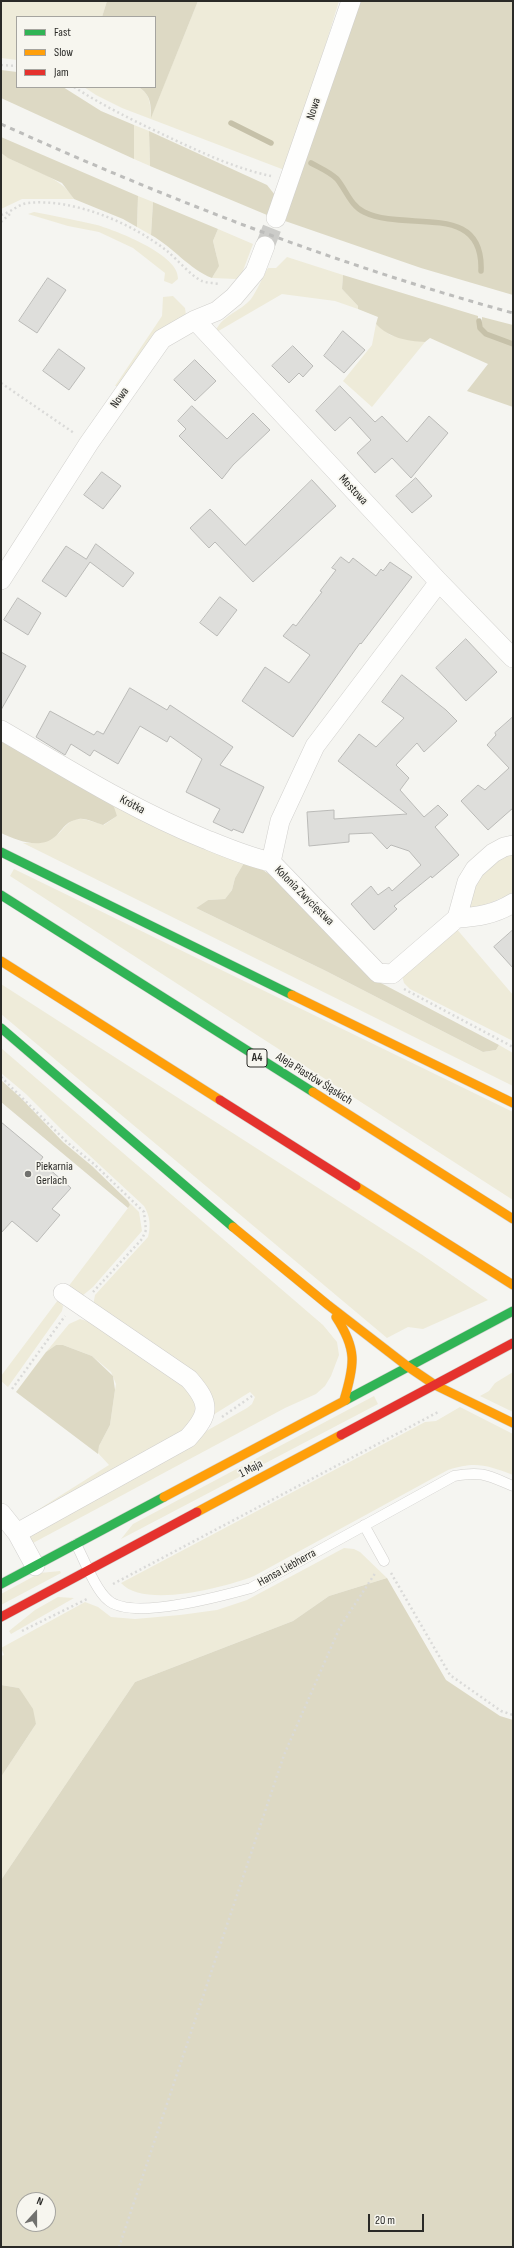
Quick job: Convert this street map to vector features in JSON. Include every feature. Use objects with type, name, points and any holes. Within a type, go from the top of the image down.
[{"type":"main road","points":[[1,852],[513,1103]]},
{"type":"main road","name":"Aleja Piastów Śląskich","points":[[1,895],[513,1220]]},
{"type":"main road","points":[[1,961],[513,1285]]},
{"type":"main road","points":[[1,1028],[231,1225],[328,1305],[407,1366],[435,1385],[513,1423]]},
{"type":"main road","points":[[328,1305],[350,1336],[355,1359],[344,1400]]},
{"type":"main road","name":"1 Maja","points":[[1,1584],[407,1366],[513,1311]]},
{"type":"main road","name":"1 Maja","points":[[1,1617],[513,1343]]},
{"type":"street","name":"Nowa","points":[[276,218],[351,1]]},
{"type":"street","name":"Nowa","points":[[1,580],[89,443],[162,339],[195,320],[217,311],[255,272],[265,246]]},
{"type":"street","name":"Mostowa","points":[[195,320],[439,582],[513,658]]},
{"type":"street","name":"Kolonia Zwycięstwa","points":[[392,974],[378,973],[271,862],[280,821],[306,761],[315,746],[439,582]]},
{"type":"street","name":"Krótka","points":[[1,730],[102,789],[169,824],[252,858],[271,862]]},
{"type":"street","points":[[392,974],[457,918],[467,882],[475,869],[493,853],[504,847],[513,845]]},
{"type":"street","points":[[457,918],[490,914],[513,903]]},
{"type":"street","points":[[17,1533],[188,1438],[200,1424],[204,1416],[206,1405],[202,1395],[190,1379],[63,1293]]},
{"type":"street","points":[[1,1513],[17,1533],[35,1566]]},
{"type":"lane","name":"Hansa Liebherra","points":[[76,1544],[107,1600],[120,1607],[175,1605],[220,1597],[251,1588],[454,1476],[472,1473],[487,1474],[513,1486]]},
{"type":"lane","points":[[364,1525],[384,1561]]},
{"type":"path","points":[[1,65],[16,66]]},
{"type":"path","points":[[76,88],[101,104],[187,146],[245,169],[290,179]]},
{"type":"path","points":[[1,222],[19,205],[30,203],[78,206],[129,226],[150,238],[202,281],[244,284]]},
{"type":"path","points":[[1,215],[11,212]]},
{"type":"path","points":[[1,383],[89,443]]},
{"type":"path","points":[[392,974],[402,988],[413,995],[513,1047]]},
{"type":"path","points":[[1,1077],[68,1143],[94,1164],[144,1212],[146,1230],[142,1239],[90,1295],[64,1317],[12,1389]]},
{"type":"path","points":[[16,1634],[441,1410]]},
{"type":"path","points":[[119,2247],[284,1755],[340,1627],[384,1561],[450,1675],[501,1711],[513,1715]]},
{"type":"shaded area","points":[[1,1],[107,1],[102,16],[16,16],[16,60],[1,58]]},
{"type":"shaded area","points":[[107,1],[198,1],[151,118],[148,96],[139,88],[156,88],[156,16],[102,16]]},
{"type":"shaded area","points":[[198,1],[339,1],[287,171],[122,108],[86,88],[139,88],[148,96],[151,117]]},
{"type":"shaded area","points":[[358,1],[513,1],[513,295],[421,268],[285,221]]},
{"type":"shaded area","points":[[1,70],[16,72],[16,88],[65,88],[101,111],[134,125],[134,159],[1,98]]},
{"type":"shaded area","points":[[134,125],[149,131],[150,166],[134,159]]},
{"type":"shaded area","points":[[149,131],[267,185],[275,195],[267,215],[150,166]]},
{"type":"shaded area","points":[[1,137],[138,196],[137,227],[123,219],[74,199],[62,183],[8,158],[1,153]]},
{"type":"shaded area","points":[[1,153],[10,159],[51,178],[68,191],[74,199],[22,199],[1,209]]},
{"type":"shaded area","points":[[138,196],[153,202],[151,235],[137,227]]},
{"type":"shaded area","points":[[153,202],[218,229],[213,241],[219,266],[212,278],[188,264],[167,246],[151,235]]},
{"type":"shaded area","points":[[34,212],[97,225],[132,238],[159,253],[169,261],[176,270],[178,279],[172,284],[164,281],[165,273],[133,248],[99,232],[68,226],[28,214]]},
{"type":"shaded area","points":[[218,229],[253,244],[241,276],[236,279],[212,278],[217,264],[213,241]]},
{"type":"shaded area","points":[[287,257],[343,275],[342,289],[358,306],[358,309],[335,301],[282,294],[215,333],[221,322],[251,299],[268,268],[276,268]]},
{"type":"shaded area","points":[[343,275],[478,316],[478,328],[486,336],[513,345],[513,407],[467,391],[488,364],[430,338],[425,342],[405,340],[392,336],[381,329],[376,324],[378,317],[358,309],[358,306],[342,289]]},
{"type":"shaded area","points":[[173,296],[185,308],[186,315],[118,386],[115,386],[162,316],[163,297]]},
{"type":"shaded area","points":[[482,317],[513,325],[513,342],[488,333],[482,328]]},
{"type":"shaded area","points":[[376,324],[390,335],[425,342],[372,407],[343,381],[372,345]]},
{"type":"shaded area","points":[[1,737],[104,799],[114,807],[117,816],[103,825],[85,819],[71,821],[51,840],[44,842],[29,843],[14,839],[1,833]]},
{"type":"shaded area","points":[[104,799],[244,863],[235,878],[232,890],[225,899],[208,900],[196,908],[326,971],[483,1052],[496,1050],[499,1045],[513,1053],[513,1086],[23,843],[49,840],[57,835],[70,822],[78,819],[85,819],[104,825],[117,816]]},
{"type":"shaded area","points":[[513,849],[513,893],[469,912],[467,896],[482,869]]},
{"type":"shaded area","points":[[244,863],[263,870],[279,881],[379,982],[499,1045],[496,1050],[483,1052],[326,971],[196,908],[208,900],[225,899],[232,890],[235,878]]},
{"type":"shaded area","points":[[14,869],[513,1112],[513,1200],[10,876]]},
{"type":"shaded area","points":[[455,927],[513,995],[513,1041],[410,989],[404,983],[402,976]]},
{"type":"shaded area","points":[[1,984],[421,1254],[488,1300],[423,1329],[408,1327],[387,1338],[1,1014]]},
{"type":"shaded area","points":[[1,1048],[323,1325],[337,1342],[339,1355],[331,1376],[325,1386],[316,1394],[285,1408],[33,1543],[28,1540],[33,1529],[247,1408],[252,1404],[255,1397],[250,1392],[213,1415],[212,1399],[93,1306],[95,1295],[148,1237],[150,1225],[148,1214],[144,1206],[62,1130],[26,1094],[1,1073]]},
{"type":"shaded area","points":[[1,1080],[21,1098],[63,1142],[92,1166],[128,1201],[130,1205],[128,1208],[1,1102]]},
{"type":"shaded area","points":[[128,1201],[139,1212],[142,1231],[93,1287],[82,1296],[68,1287],[128,1208],[130,1205]]},
{"type":"shaded area","points":[[58,1300],[63,1306],[62,1311],[8,1387],[1,1381],[1,1376]]},
{"type":"shaded area","points":[[80,1319],[90,1322],[192,1391],[196,1410],[186,1430],[17,1523],[109,1465],[98,1453],[99,1446],[110,1425],[116,1384],[111,1372],[92,1356],[63,1345],[56,1345],[46,1352],[69,1324]]},
{"type":"shaded area","points":[[56,1345],[63,1345],[92,1356],[113,1376],[115,1390],[110,1425],[99,1446],[98,1454],[16,1392],[46,1352]]},
{"type":"shaded area","points":[[513,1372],[513,1412],[480,1396],[489,1391],[495,1383]]},
{"type":"shaded area","points":[[374,1396],[378,1404],[121,1539],[133,1524]]},
{"type":"shaded area","points":[[460,1407],[513,1434],[513,1475],[481,1465],[457,1467],[448,1470],[254,1576],[241,1581],[206,1590],[166,1595],[132,1591],[121,1583],[425,1422],[436,1421]]},
{"type":"shaded area","points":[[344,1548],[354,1549],[360,1552],[387,1578],[329,1596],[293,1621],[135,1682],[1,1880],[1,1777],[36,1724],[19,1688],[1,1685],[1,1656],[4,1655],[1,1648],[85,1602],[98,1607],[111,1617],[135,1619],[217,1610],[247,1600]]},
{"type":"shaded area","points":[[60,1571],[61,1573],[1,1605],[1,1594],[40,1573]]},
{"type":"shaded area","points":[[387,1578],[446,1680],[500,1716],[513,1720],[513,2247],[1,2247],[1,1880],[135,1682],[293,1621],[329,1596]]},
{"type":"shaded area","points":[[58,1597],[74,1598],[11,1634],[9,1631],[35,1610]]},
{"type":"shaded area","points":[[1,1685],[19,1688],[33,1709],[36,1724],[1,1777]]},
{"type":"building","points":[[48,278],[66,290],[37,333],[19,321]]},
{"type":"building","points":[[343,331],[365,350],[344,373],[324,356]]},
{"type":"building","points":[[293,346],[313,366],[303,377],[299,373],[289,383],[272,366]]},
{"type":"building","points":[[59,349],[85,368],[69,390],[43,371]]},
{"type":"building","points":[[195,360],[216,381],[195,401],[174,380]]},
{"type":"building","points":[[340,386],[375,422],[382,416],[407,442],[429,416],[448,433],[411,478],[392,458],[375,473],[357,453],[371,440],[350,417],[335,431],[316,411]]},
{"type":"building","points":[[192,406],[227,439],[253,413],[270,430],[233,465],[222,479],[179,436],[186,429],[178,421]]},
{"type":"building","points":[[102,472],[121,486],[103,509],[84,495]]},
{"type":"building","points":[[416,478],[432,496],[412,513],[396,496]]},
{"type":"building","points":[[312,480],[336,506],[253,582],[215,542],[209,548],[190,528],[210,509],[245,545]]},
{"type":"building","points":[[96,544],[134,573],[123,587],[90,562],[66,597],[42,581],[66,546],[86,559]]},
{"type":"building","points":[[341,557],[349,563],[353,558],[376,576],[381,569],[383,571],[390,562],[412,577],[361,644],[360,643],[293,737],[242,701],[265,667],[289,683],[310,655],[283,636],[293,624],[296,626],[322,592],[320,591],[336,570],[332,568]]},
{"type":"building","points":[[220,597],[237,610],[217,636],[200,623]]},
{"type":"building","points":[[18,598],[41,613],[28,635],[4,620]]},
{"type":"building","points":[[466,639],[497,672],[466,701],[436,668]]},
{"type":"building","points":[[1,652],[26,666],[1,710]]},
{"type":"building","points":[[402,675],[446,710],[457,721],[424,752],[417,743],[396,765],[409,778],[400,790],[424,817],[438,805],[448,815],[435,827],[459,855],[432,878],[431,876],[394,906],[397,909],[374,930],[351,904],[371,886],[378,895],[389,887],[392,891],[421,865],[409,851],[391,845],[387,849],[372,833],[349,834],[349,842],[309,846],[307,812],[334,810],[334,819],[407,814],[338,761],[359,734],[376,747],[404,718],[382,702]]},
{"type":"building","points":[[130,688],[167,710],[170,705],[233,747],[220,765],[264,787],[243,833],[233,829],[232,831],[213,822],[220,809],[186,792],[202,759],[170,736],[167,742],[140,726],[118,764],[94,750],[90,756],[71,744],[65,755],[36,737],[50,711],[94,735],[97,731],[103,734]]},
{"type":"building","points":[[513,717],[513,808],[488,830],[461,801],[478,785],[485,790],[509,768],[487,745],[496,735],[495,733]]},
{"type":"building","points":[[513,930],[513,968],[494,947]]},
{"type":"building","name":"Piekarnia Gerlach","points":[[1,1122],[43,1157],[40,1161],[71,1188],[52,1209],[60,1215],[37,1242],[12,1221],[1,1233]]},
{"type":"waterway","points":[[231,123],[271,143]]},
{"type":"waterway","points":[[311,163],[328,172],[337,179],[352,202],[364,212],[381,218],[439,223],[456,227],[470,235],[479,249],[481,271]]},
{"type":"waterway","points":[[479,321],[480,328],[486,334],[513,344]]},
{"type":"tunnel","points":[[265,246],[276,218]]},
{"type":"railway","points":[[1,124],[63,152],[253,229],[382,274],[513,313]]},
{"type":"traffic: fast","points":[[1,852],[292,995]]},
{"type":"traffic: fast","points":[[1,895],[313,1092]]},
{"type":"traffic: fast","points":[[1,1028],[233,1227]]},
{"type":"traffic: fast","points":[[346,1400],[513,1311]]},
{"type":"traffic: fast","points":[[1,1584],[164,1497]]},
{"type":"traffic: slow","points":[[1,961],[220,1100]]},
{"type":"traffic: slow","points":[[292,995],[513,1103]]},
{"type":"traffic: slow","points":[[313,1092],[513,1219]]},
{"type":"traffic: slow","points":[[356,1186],[513,1285]]},
{"type":"traffic: slow","points":[[233,1227],[328,1305],[407,1366],[435,1385],[513,1423]]},
{"type":"traffic: slow","points":[[336,1317],[348,1338],[352,1357],[352,1366],[344,1400]]},
{"type":"traffic: slow","points":[[164,1497],[346,1400]]},
{"type":"traffic: slow","points":[[197,1512],[341,1435]]},
{"type":"traffic: jam","points":[[220,1100],[356,1186]]},
{"type":"traffic: jam","points":[[341,1435],[513,1343]]},
{"type":"traffic: jam","points":[[1,1617],[197,1512]]},
{"type":"place","name":"Piekarnia Gerlach","points":[[28,1174]]}]
